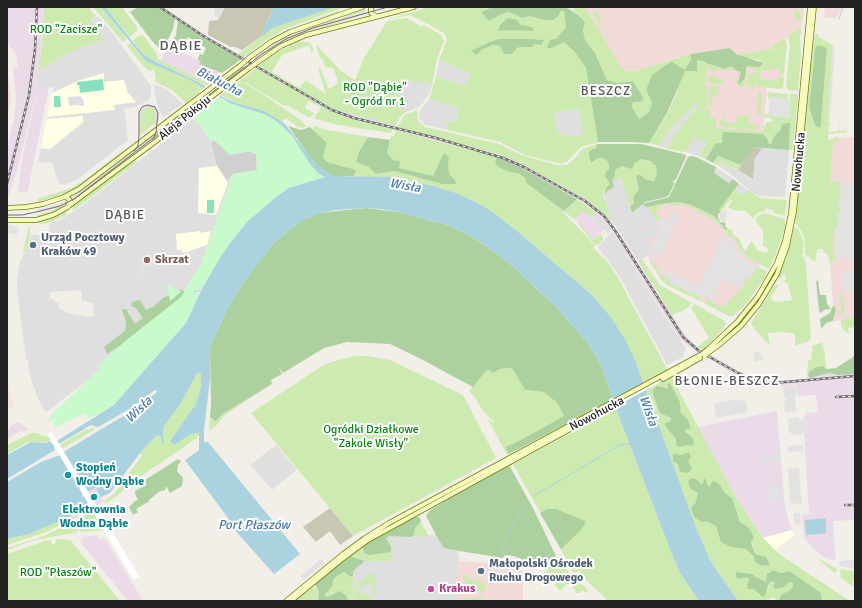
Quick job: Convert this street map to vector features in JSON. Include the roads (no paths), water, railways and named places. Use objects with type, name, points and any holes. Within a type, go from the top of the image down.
[{"type":"main road","name":"Aleja Pokoju","points":[[7,208],[31,207],[64,197],[91,181],[271,42],[290,32],[362,7]]},
{"type":"main road","points":[[371,7],[371,13],[376,16]]},
{"type":"main road","name":"Aleja Pokoju","points":[[7,220],[36,220],[53,215],[66,208],[172,128],[208,98],[278,47],[301,36],[319,30],[414,7]]},
{"type":"main road","name":"Nowohucka","points":[[291,601],[368,540],[703,355],[737,322],[758,296],[777,263],[785,241],[791,212],[810,7]]},
{"type":"main road","name":"Nowohucka","points":[[708,351],[719,345],[741,326],[759,304],[774,280],[787,246],[794,212],[814,7]]},
{"type":"main road","points":[[168,121],[172,121],[174,123],[172,128]]},
{"type":"main road","points":[[64,197],[70,201],[66,208]]},
{"type":"main road","name":"Nowohucka","points":[[286,601],[343,554],[365,538],[405,514],[569,428]]},
{"type":"water","points":[[101,7],[105,7],[142,53],[150,59],[198,82],[224,98],[264,111],[285,124],[314,162],[329,174],[333,176],[390,177],[433,186],[472,200],[493,212],[591,294],[609,315],[625,339],[635,360],[695,525],[711,562],[738,601],[699,601],[680,573],[616,409],[602,366],[587,342],[559,310],[515,268],[489,248],[467,234],[447,225],[382,209],[366,208],[336,210],[319,213],[298,223],[274,243],[243,283],[226,311],[210,347],[210,379],[204,442],[208,442],[300,554],[274,574],[232,527],[228,518],[185,460],[199,450],[199,433],[191,434],[174,445],[170,441],[196,404],[201,387],[201,374],[198,372],[179,406],[164,426],[164,444],[162,444],[161,437],[157,435],[140,453],[110,493],[101,497],[96,489],[102,485],[101,484],[81,496],[84,496],[89,505],[85,510],[29,534],[7,539],[7,482],[41,462],[60,455],[140,406],[157,391],[155,390],[131,408],[100,426],[97,427],[91,425],[54,447],[55,450],[7,479],[7,455],[31,442],[46,443],[50,441],[52,444],[114,405],[186,323],[203,287],[221,256],[247,222],[289,188],[325,177],[319,174],[310,164],[293,137],[273,119],[264,114],[232,104],[190,80],[146,61]]},
{"type":"water","points":[[274,7],[335,7],[272,28],[263,36],[265,27]]},
{"type":"water","points":[[825,518],[826,533],[807,535],[806,520]]},
{"type":"waterway","points":[[839,19],[843,7]]},
{"type":"waterway","points":[[194,292],[201,290]]},
{"type":"waterway","points":[[534,496],[620,445],[629,444]]},
{"type":"waterway","points":[[502,553],[508,535],[525,503]]},
{"type":"tram line","points":[[7,215],[22,215],[36,212],[60,206],[74,199],[262,54],[286,39],[313,28],[388,7]]},
{"type":"tram line","points":[[134,151],[138,146],[139,112],[142,107],[147,105],[155,107],[158,113],[156,132],[153,139]]},
{"type":"railway","points":[[7,184],[29,95],[35,49],[37,7]]},
{"type":"railway","points":[[160,7],[205,37],[332,110],[354,118],[436,138],[503,158],[524,167],[585,201],[604,216],[616,232],[683,337],[699,351],[738,373],[755,380],[774,383],[855,376]]},
{"type":"railway","points":[[836,397],[855,396]]},
{"type":"railway","points":[[845,505],[855,505]]},
{"type":"place","name":"Urząd Pocztowy Kraków 49","points":[[33,245]]},
{"type":"place","name":"Skrzat","points":[[147,260]]},
{"type":"place","name":"Stopień Wodny Dąbie","points":[[68,475]]},
{"type":"place","name":"Elektrownia Wodna Dąbie","points":[[94,497]]},
{"type":"place","name":"Małopolski Ośrodek Ruchu Drogowego","points":[[481,571]]},
{"type":"place","name":"Krakus","points":[[431,589]]},
{"type":"district","name":"DĄBIE","points":[[181,46]]},
{"type":"district","name":"BESZCZ","points":[[606,92]]},
{"type":"district","name":"DĄBIE","points":[[125,216]]},
{"type":"district","name":"BŁONIE-BESZCZ","points":[[727,382]]},
{"type":"park label","name":"ROD \"Zacisze\"","points":[[66,30]]},
{"type":"park label","name":"ROD \"Dąbie\" - Ogród nr 1","points":[[375,95]]},
{"type":"park label","name":"Ogródki Działkowe \"Zakole Wisły\"","points":[[371,437]]},
{"type":"park label","name":"ROD \"Płaszów\"","points":[[58,573]]},
{"type":"water label","name":"Białucha","points":[[219,82]]},
{"type":"water label","name":"Wisła","points":[[405,186]]},
{"type":"water label","name":"Wisła","points":[[139,410]]},
{"type":"water label","name":"Wisła","points":[[648,411]]},
{"type":"water label","name":"Port Płaszów","points":[[254,526]]}]
